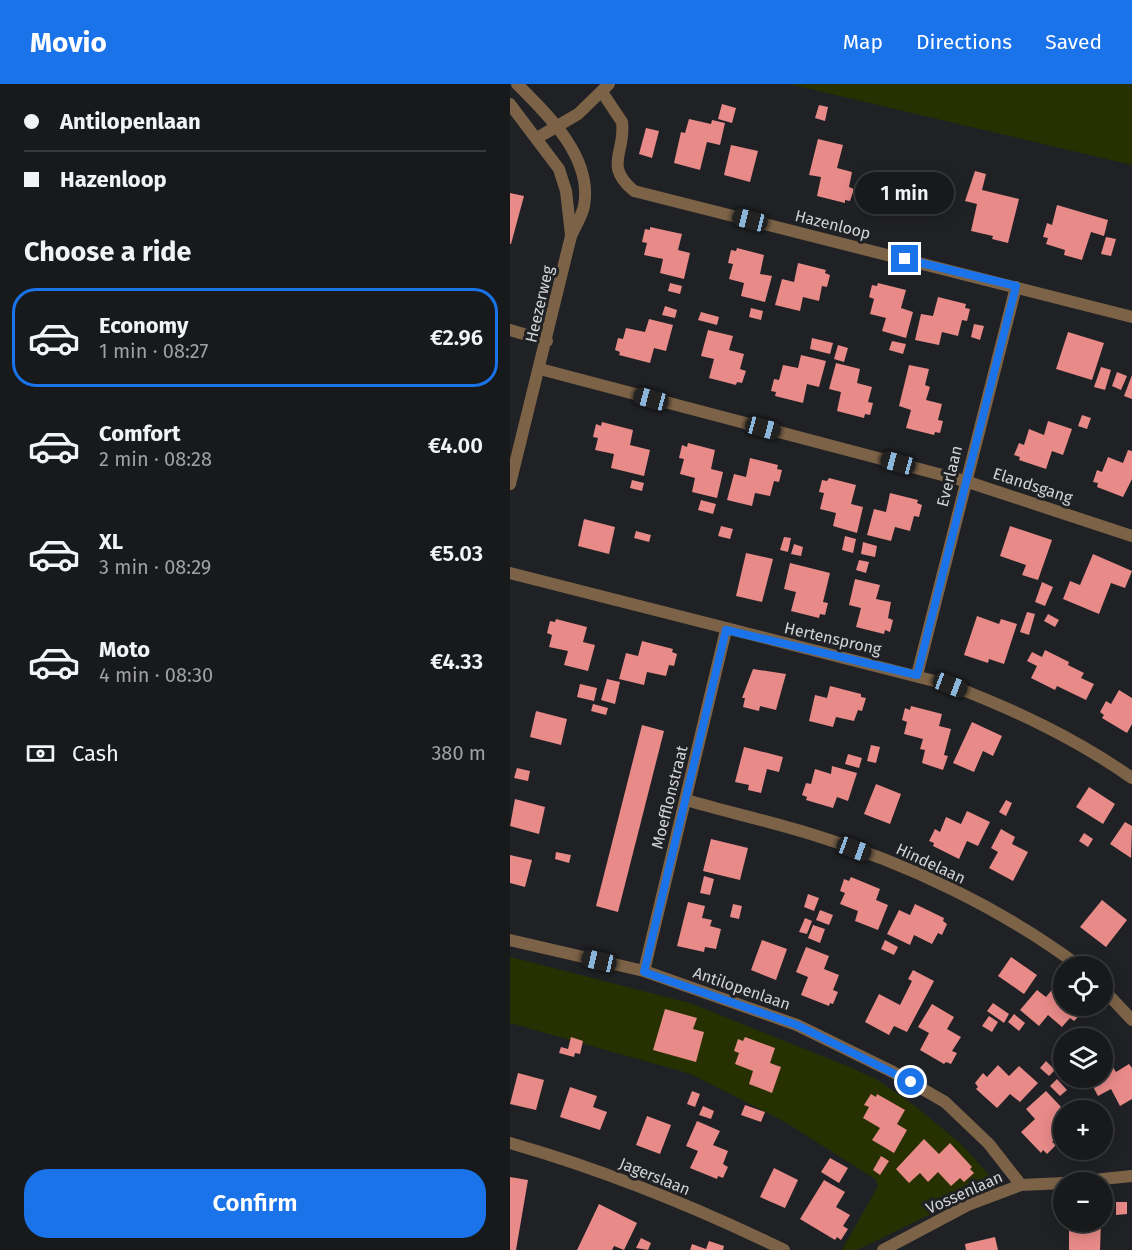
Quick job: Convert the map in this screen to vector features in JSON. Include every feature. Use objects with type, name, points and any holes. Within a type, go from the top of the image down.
[{"type":"street","name":"Heezerweg","points":[[510,484],[572,236],[584,206],[584,188],[575,157],[557,127],[516,84]]},
{"type":"street","points":[[537,138],[578,114],[605,88]]},
{"type":"street","name":"Hazenloop","points":[[605,88],[622,122],[623,131],[617,155],[620,179],[634,191],[1132,317]]},
{"type":"street","name":"Heezerweg","points":[[510,104],[559,169],[566,191],[572,236]]},
{"type":"street","name":"Everlaan","points":[[917,675],[1016,286]]},
{"type":"street","points":[[510,330],[547,341]]},
{"type":"street","name":"Elandsgang","points":[[540,369],[965,481],[1053,508],[1132,536]]},
{"type":"street","name":"Hertensprong","points":[[510,573],[726,630],[917,675],[1006,706],[1052,728],[1132,778]]},
{"type":"street","name":"Moefflonstraat","points":[[644,972],[726,630]]},
{"type":"street","name":"Hindelaan","points":[[686,800],[815,835],[893,863],[974,902],[1047,943],[1065,956]]},
{"type":"street","name":"Antilopenlaan","points":[[510,940],[644,972],[797,1025],[893,1072],[945,1102],[989,1144],[1021,1185]]},
{"type":"street","points":[[1113,1000],[1132,1020]]},
{"type":"street","name":"Jagerslaan","points":[[510,1143],[596,1170],[657,1194],[784,1250]]},
{"type":"street","points":[[1113,1178],[1132,1176]]},
{"type":"street","name":"Vossenlaan","points":[[883,1250],[968,1205],[1021,1185],[1053,1184]]},
{"type":"green space","points":[[789,84],[1132,84],[1132,165]]},
{"type":"green space","points":[[510,957],[690,1003],[876,1079],[915,1106],[960,1143],[989,1175],[989,1186],[857,1250],[842,1250],[878,1186],[875,1179],[785,1122],[691,1074],[510,1023]]},
{"type":"building","points":[[722,104],[736,108],[732,123],[718,119]]},
{"type":"building","points":[[819,105],[828,107],[825,121],[815,118]]},
{"type":"building","points":[[689,119],[711,124],[712,120],[725,123],[720,145],[707,142],[700,170],[674,163],[681,132],[685,133]]},
{"type":"building","points":[[646,128],[659,131],[652,158],[639,154]]},
{"type":"building","points":[[818,139],[843,145],[837,168],[852,172],[849,187],[854,189],[850,201],[845,200],[845,203],[817,196],[821,177],[809,175]]},
{"type":"building","points":[[731,145],[758,151],[750,182],[724,175]]},
{"type":"building","points":[[975,171],[986,174],[982,190],[1019,199],[1008,243],[992,239],[993,236],[971,231],[977,204],[965,201]]},
{"type":"building","points":[[510,193],[524,196],[511,244],[510,244]]},
{"type":"building","points":[[1057,205],[1108,220],[1104,236],[1091,232],[1082,260],[1064,255],[1065,250],[1046,244],[1048,238],[1043,237],[1047,223],[1052,225]]},
{"type":"building","points":[[650,227],[682,234],[678,250],[690,253],[684,279],[660,273],[663,259],[644,255],[647,243],[642,242],[645,229],[650,230]]},
{"type":"building","points":[[1106,237],[1116,239],[1111,256],[1101,254]]},
{"type":"building","points":[[737,248],[764,255],[760,274],[772,276],[765,302],[741,296],[744,283],[729,279],[733,264],[728,263],[731,250],[736,251]]},
{"type":"building","points":[[798,263],[826,270],[825,273],[830,275],[827,287],[822,286],[819,301],[803,297],[800,311],[775,305],[782,279],[794,282]]},
{"type":"building","points":[[670,283],[682,286],[680,294],[668,291]]},
{"type":"building","points":[[878,283],[906,290],[901,308],[913,312],[906,338],[882,331],[886,318],[870,314],[874,299],[869,297],[872,285],[877,286]]},
{"type":"building","points":[[938,297],[966,304],[965,308],[970,309],[967,321],[962,320],[958,336],[942,332],[939,345],[915,340],[921,314],[933,316]]},
{"type":"building","points":[[665,306],[677,310],[675,318],[662,315]]},
{"type":"building","points":[[751,308],[763,311],[761,320],[749,317]]},
{"type":"building","points":[[701,312],[719,317],[717,325],[698,320]]},
{"type":"building","points":[[649,319],[673,325],[666,351],[654,348],[650,363],[619,355],[620,352],[615,350],[618,338],[623,339],[626,328],[645,332]]},
{"type":"building","points":[[974,324],[984,326],[980,340],[971,337]]},
{"type":"building","points":[[708,330],[733,336],[729,350],[744,354],[740,369],[746,371],[742,383],[737,382],[736,385],[709,378],[714,359],[701,356]]},
{"type":"building","points":[[1068,332],[1104,343],[1092,380],[1056,369]]},
{"type":"building","points":[[812,338],[833,343],[830,354],[810,349]]},
{"type":"building","points":[[892,341],[906,344],[903,354],[889,350]]},
{"type":"building","points":[[838,345],[848,348],[844,362],[834,359]]},
{"type":"building","points":[[801,355],[826,361],[819,387],[807,384],[803,403],[775,396],[776,392],[771,391],[774,379],[779,380],[783,365],[798,368]]},
{"type":"building","points":[[836,363],[860,369],[857,383],[872,387],[868,402],[873,403],[870,415],[865,414],[864,418],[837,411],[841,392],[829,389]]},
{"type":"building","points":[[909,365],[929,369],[925,385],[930,387],[926,400],[942,404],[938,420],[943,421],[940,433],[935,432],[934,435],[906,428],[911,410],[899,406]]},
{"type":"building","points":[[1101,367],[1111,370],[1105,390],[1094,387]]},
{"type":"building","points":[[1117,372],[1127,376],[1121,390],[1112,386]]},
{"type":"building","points":[[1132,375],[1132,399],[1124,396]]},
{"type":"building","points":[[1082,415],[1091,418],[1087,429],[1078,426]]},
{"type":"building","points":[[1048,421],[1072,429],[1063,455],[1052,451],[1046,469],[1019,460],[1020,457],[1014,455],[1019,443],[1024,445],[1029,429],[1044,435]]},
{"type":"building","points":[[602,422],[633,430],[630,445],[650,450],[644,476],[611,468],[614,454],[595,450],[598,438],[593,437],[596,424],[601,426]]},
{"type":"building","points":[[688,443],[715,450],[711,469],[723,472],[717,498],[692,492],[695,478],[680,474],[684,459],[679,458],[682,445],[687,447]]},
{"type":"building","points":[[1128,450],[1132,451],[1132,479],[1123,497],[1097,487],[1098,483],[1093,482],[1097,470],[1102,472],[1108,457],[1123,463]]},
{"type":"building","points":[[750,458],[778,465],[777,469],[782,470],[779,482],[774,481],[770,496],[755,493],[752,506],[727,500],[734,474],[746,477]]},
{"type":"building","points":[[829,478],[856,485],[851,504],[863,507],[857,533],[833,526],[836,513],[820,509],[824,493],[819,492],[822,480],[827,481]]},
{"type":"building","points":[[632,480],[644,483],[642,491],[630,488]]},
{"type":"building","points":[[890,493],[918,500],[917,503],[922,505],[919,517],[914,516],[910,531],[895,527],[891,541],[867,535],[874,509],[886,512]]},
{"type":"building","points":[[701,500],[716,504],[713,514],[698,510]]},
{"type":"building","points":[[584,519],[615,527],[609,554],[578,546]]},
{"type":"building","points":[[721,526],[733,529],[730,539],[718,536]]},
{"type":"building","points":[[1010,526],[1052,540],[1038,580],[1022,575],[1026,565],[1000,556]]},
{"type":"building","points":[[636,531],[651,535],[649,542],[634,538]]},
{"type":"building","points":[[845,536],[856,539],[853,553],[842,550]]},
{"type":"building","points":[[784,537],[791,538],[788,552],[780,550]]},
{"type":"building","points":[[863,542],[877,546],[875,557],[861,554]]},
{"type":"building","points":[[794,544],[803,547],[801,556],[791,554]]},
{"type":"building","points":[[746,553],[773,559],[762,602],[736,596]]},
{"type":"building","points":[[1093,554],[1132,571],[1125,588],[1111,583],[1099,614],[1063,599],[1070,581],[1080,585]]},
{"type":"building","points":[[859,560],[869,562],[866,573],[856,570]]},
{"type":"building","points":[[790,563],[830,573],[823,602],[828,603],[825,615],[820,614],[819,618],[791,611],[796,592],[784,589]]},
{"type":"building","points":[[855,579],[880,585],[876,599],[891,602],[888,618],[893,620],[890,632],[885,630],[884,634],[856,627],[861,608],[849,605]]},
{"type":"building","points":[[1042,582],[1053,587],[1045,606],[1035,602]]},
{"type":"building","points":[[1027,612],[1035,614],[1029,635],[1020,632]]},
{"type":"building","points":[[1048,614],[1059,620],[1055,627],[1044,621]]},
{"type":"building","points":[[977,616],[999,624],[1001,619],[1017,624],[1004,664],[989,659],[988,663],[964,655]]},
{"type":"building","points":[[556,619],[587,627],[583,642],[595,645],[588,671],[564,665],[568,651],[549,647],[552,635],[547,633],[550,621],[555,622]]},
{"type":"building","points":[[642,641],[673,649],[672,652],[677,654],[674,666],[669,665],[666,676],[647,672],[644,685],[619,679],[626,653],[638,656]]},
{"type":"building","points":[[1045,650],[1069,662],[1068,665],[1084,673],[1081,678],[1094,684],[1086,700],[1057,686],[1055,690],[1031,678],[1037,666],[1027,661],[1032,652],[1042,657]]},
{"type":"building","points":[[753,669],[786,674],[776,710],[760,706],[759,711],[743,707],[745,698],[742,698]]},
{"type":"building","points":[[607,679],[620,682],[615,704],[601,700]]},
{"type":"building","points":[[580,684],[597,688],[594,701],[577,697]]},
{"type":"building","points":[[830,686],[861,694],[861,697],[866,698],[862,711],[858,710],[854,721],[836,717],[833,727],[809,721],[815,695],[827,698]]},
{"type":"building","points":[[1119,690],[1132,698],[1132,724],[1127,733],[1102,718],[1104,715],[1100,712],[1106,701],[1111,704]]},
{"type":"building","points":[[593,704],[608,708],[606,715],[591,711]]},
{"type":"building","points":[[911,706],[942,714],[939,726],[951,729],[944,755],[948,756],[943,770],[922,763],[925,750],[920,749],[923,739],[904,734],[907,722],[902,720],[905,708],[910,710]]},
{"type":"building","points":[[536,711],[567,719],[561,745],[530,737]]},
{"type":"building","points":[[972,722],[1002,736],[993,756],[983,751],[974,772],[953,763]]},
{"type":"building","points":[[642,725],[664,731],[618,912],[596,906]]},
{"type":"building","points":[[871,745],[880,747],[876,763],[867,761]]},
{"type":"building","points":[[744,747],[783,757],[779,772],[767,769],[761,793],[748,790],[749,785],[735,782]]},
{"type":"building","points":[[848,754],[862,758],[859,768],[845,764]]},
{"type":"building","points":[[832,766],[857,773],[848,801],[837,797],[833,808],[806,800],[807,797],[802,795],[806,783],[811,784],[815,769],[831,774]]},
{"type":"building","points":[[517,768],[530,771],[528,781],[514,778]]},
{"type":"building","points":[[876,784],[901,794],[890,824],[864,814]]},
{"type":"building","points":[[1089,787],[1115,804],[1103,824],[1076,807]]},
{"type":"building","points":[[515,799],[545,807],[539,834],[510,826]]},
{"type":"building","points":[[1006,800],[1012,803],[1006,816],[999,812]]},
{"type":"building","points":[[967,811],[990,822],[978,846],[967,841],[959,859],[933,846],[934,843],[929,841],[935,829],[940,832],[946,817],[961,824]]},
{"type":"building","points":[[1125,822],[1132,826],[1131,858],[1110,844]]},
{"type":"building","points":[[1001,829],[1015,837],[1012,844],[1028,852],[1013,881],[989,868],[998,852],[991,848]]},
{"type":"building","points":[[1084,833],[1093,839],[1088,847],[1079,841]]},
{"type":"building","points":[[711,839],[748,848],[740,880],[703,871]]},
{"type":"building","points":[[556,852],[571,855],[569,863],[555,859]]},
{"type":"building","points":[[510,855],[532,860],[525,887],[510,883]]},
{"type":"building","points":[[704,876],[714,879],[710,895],[700,893]]},
{"type":"building","points":[[851,877],[880,889],[876,900],[888,905],[878,930],[855,921],[858,911],[840,904],[845,893],[840,891],[844,879],[849,881]]},
{"type":"building","points":[[808,894],[819,898],[814,911],[804,907]]},
{"type":"building","points":[[1102,900],[1127,920],[1106,947],[1080,927]]},
{"type":"building","points":[[688,902],[705,906],[702,918],[712,920],[710,926],[721,929],[716,949],[705,947],[704,952],[677,946]]},
{"type":"building","points":[[733,904],[742,906],[739,919],[730,917]]},
{"type":"building","points":[[915,904],[944,918],[943,921],[947,924],[942,935],[938,933],[932,944],[914,935],[910,945],[887,934],[899,910],[910,915]]},
{"type":"building","points":[[820,910],[833,915],[829,925],[816,920]]},
{"type":"building","points":[[805,918],[812,921],[807,934],[799,932]]},
{"type":"building","points":[[813,925],[825,929],[820,943],[808,938]]},
{"type":"building","points":[[762,940],[787,949],[776,980],[751,970]]},
{"type":"building","points":[[885,940],[898,947],[894,955],[881,949]]},
{"type":"building","points":[[806,947],[829,956],[824,969],[839,975],[833,990],[838,992],[833,1004],[830,1003],[829,1006],[801,995],[808,977],[796,972]]},
{"type":"building","points":[[1011,957],[1037,975],[1024,994],[998,976]]},
{"type":"building","points":[[913,970],[934,981],[907,1032],[894,1026],[889,1035],[865,1022],[879,994],[900,1005],[912,981],[908,979]]},
{"type":"building","points":[[1053,989],[1053,1016],[1079,1016],[1074,1021],[1070,1018],[1062,1027],[1048,1015],[1039,1026],[1020,1010],[1037,990],[1046,997]]},
{"type":"building","points":[[993,1003],[1009,1014],[1004,1023],[987,1011]]},
{"type":"building","points":[[932,1004],[954,1017],[947,1029],[961,1037],[952,1051],[957,1053],[951,1064],[946,1062],[944,1064],[920,1050],[929,1033],[918,1027]]},
{"type":"building","points":[[665,1009],[697,1018],[693,1029],[704,1032],[696,1062],[653,1050]]},
{"type":"building","points":[[1014,1014],[1025,1023],[1019,1031],[1008,1022]]},
{"type":"building","points":[[989,1016],[998,1022],[992,1032],[982,1026]]},
{"type":"building","points":[[571,1037],[583,1041],[580,1054],[575,1053],[574,1057],[559,1053],[561,1047],[568,1049]]},
{"type":"building","points":[[745,1037],[775,1048],[770,1063],[781,1067],[772,1093],[749,1084],[753,1071],[735,1064],[739,1053],[734,1051],[738,1039],[743,1041]]},
{"type":"building","points":[[1046,1061],[1053,1068],[1053,1072],[1049,1076],[1040,1068]]},
{"type":"building","points":[[1129,1064],[1132,1068],[1132,1099],[1120,1106],[1111,1089],[1098,1096],[1094,1088],[1113,1088],[1113,1067],[1116,1072]]},
{"type":"building","points":[[998,1065],[1009,1076],[1019,1066],[1038,1083],[1020,1102],[1010,1094],[997,1108],[976,1089],[978,1087],[975,1083],[983,1073],[987,1077]]},
{"type":"building","points":[[518,1073],[544,1080],[536,1110],[510,1104]]},
{"type":"building","points":[[1053,1083],[1053,1088],[1067,1090],[1060,1096],[1050,1086]]},
{"type":"building","points":[[570,1087],[597,1096],[593,1107],[607,1112],[600,1130],[560,1117]]},
{"type":"building","points":[[692,1091],[700,1094],[695,1107],[687,1104]]},
{"type":"building","points":[[1046,1091],[1054,1100],[1053,1148],[1047,1154],[1043,1150],[1041,1153],[1021,1132],[1035,1119],[1026,1109]]},
{"type":"building","points":[[871,1094],[876,1097],[877,1094],[905,1110],[897,1124],[907,1130],[894,1153],[872,1140],[880,1128],[863,1118],[869,1107],[864,1105]]},
{"type":"building","points":[[745,1105],[765,1112],[761,1122],[741,1115]]},
{"type":"building","points":[[703,1106],[714,1111],[711,1119],[699,1115]]},
{"type":"building","points":[[647,1116],[671,1125],[660,1154],[636,1145]]},
{"type":"building","points":[[697,1121],[720,1131],[713,1145],[728,1151],[723,1164],[728,1167],[723,1178],[718,1176],[717,1179],[690,1168],[698,1151],[686,1146]]},
{"type":"building","points":[[924,1139],[939,1154],[950,1143],[972,1167],[970,1169],[974,1173],[964,1182],[960,1178],[951,1186],[938,1172],[928,1182],[920,1173],[909,1183],[896,1169]]},
{"type":"building","points":[[881,1156],[889,1161],[880,1175],[873,1170]]},
{"type":"building","points":[[830,1158],[848,1168],[839,1183],[821,1172]]},
{"type":"building","points":[[774,1168],[798,1180],[785,1208],[760,1197]]},
{"type":"building","points":[[510,1177],[528,1180],[516,1250],[510,1250]]},
{"type":"building","points":[[824,1180],[845,1192],[836,1207],[850,1215],[843,1226],[848,1229],[841,1240],[837,1237],[835,1240],[800,1219]]},
{"type":"building","points":[[1116,1202],[1127,1202],[1127,1214],[1116,1215]]},
{"type":"building","points":[[599,1204],[637,1223],[624,1250],[614,1246],[612,1250],[577,1250]]},
{"type":"building","points":[[1069,1232],[1101,1232],[1100,1250],[1069,1250]]},
{"type":"building","points":[[995,1237],[998,1250],[966,1250],[965,1244]]},
{"type":"building","points":[[641,1238],[651,1243],[648,1250],[636,1248]]},
{"type":"building","points":[[709,1241],[724,1246],[723,1250],[690,1250],[692,1244],[706,1249]]},
{"type":"route","points":[[905,259],[1016,286],[917,675],[726,630],[644,972],[797,1025],[911,1082]]}]
